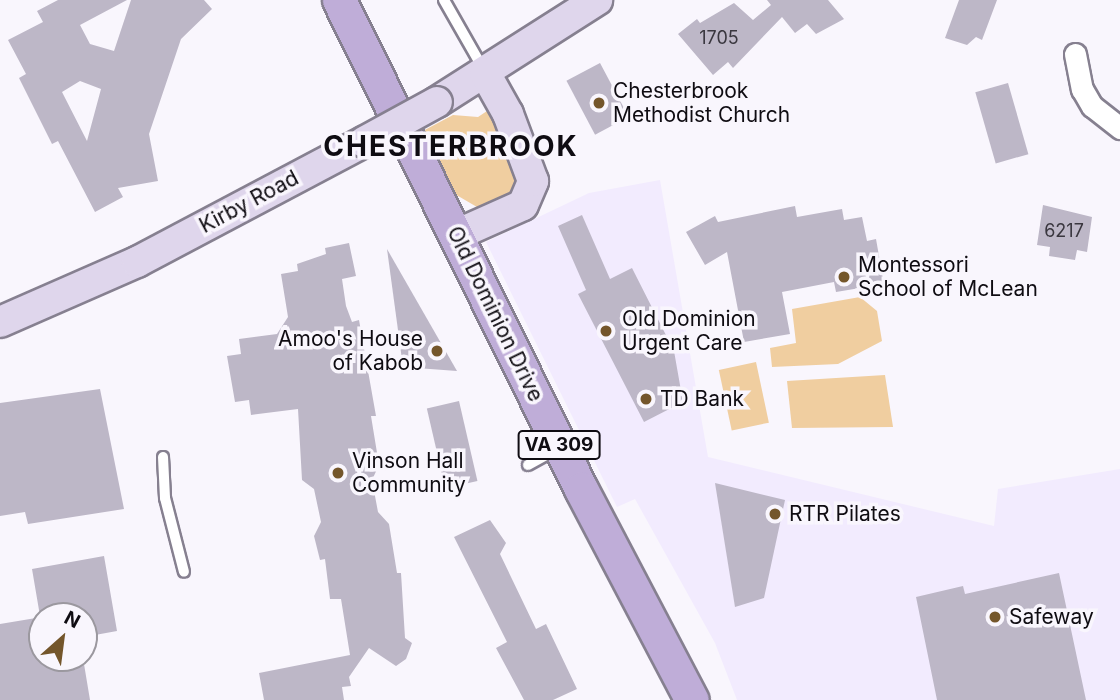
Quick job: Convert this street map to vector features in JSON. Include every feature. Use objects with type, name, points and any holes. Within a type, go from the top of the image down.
[{"type":"main road","name":"Old Dominion Drive","points":[[339,0],[560,448],[692,700]]},
{"type":"main road","name":"Kirby Road","points":[[0,322],[137,262],[364,142],[485,73],[597,0]]},
{"type":"main road","points":[[456,235],[523,205],[533,181],[508,114],[485,73]]},
{"type":"street","points":[[1075,54],[1087,97],[1120,128]]},
{"type":"lane","points":[[444,0],[485,73]]},
{"type":"lane","points":[[528,465],[560,448]]},
{"type":"lane","points":[[163,457],[165,498],[184,572]]},
{"type":"shaded area","points":[[487,111],[518,170],[517,190],[477,207],[453,193],[419,133],[453,115],[478,117]]},
{"type":"shaded area","points":[[660,180],[708,457],[994,526],[998,489],[1120,469],[1120,700],[737,700],[715,643],[635,499],[617,507],[486,242],[589,193]]},
{"type":"shaded area","points":[[860,297],[877,311],[882,341],[838,364],[772,367],[770,348],[796,343],[792,309]]},
{"type":"shaded area","points":[[756,362],[769,423],[732,431],[719,370]]},
{"type":"shaded area","points":[[885,375],[893,427],[792,428],[787,381]]},
{"type":"building","points":[[58,0],[127,0],[80,25],[90,44],[114,51],[131,0],[204,0],[212,9],[181,39],[149,134],[158,181],[118,188],[123,197],[95,212],[58,141],[52,144],[19,78],[26,74],[8,40],[43,22],[37,11]],"holes":[[[80,81],[101,89],[87,141],[62,92]]]},
{"type":"building","points":[[767,0],[828,0],[844,19],[816,34],[807,24],[795,33],[782,17],[733,68],[728,62],[713,75],[678,34],[697,19],[700,23],[734,3],[753,20],[771,5]]},
{"type":"building","points":[[959,0],[997,0],[982,40],[976,37],[967,45],[945,38]]},
{"type":"building","points":[[600,63],[629,117],[595,135],[566,81]]},
{"type":"building","points":[[1008,83],[1028,154],[996,164],[975,92]]},
{"type":"building","points":[[1043,205],[1092,217],[1087,252],[1077,250],[1075,260],[1049,256],[1050,247],[1037,245]]},
{"type":"building","name":"Montessori School of McLean","points":[[795,206],[797,217],[842,209],[844,220],[862,217],[867,241],[876,239],[884,284],[836,292],[834,282],[782,292],[790,334],[744,342],[727,252],[705,265],[686,232],[715,216],[718,222]]},
{"type":"building","points":[[582,215],[610,279],[632,268],[674,351],[683,402],[644,422],[578,294],[586,290],[558,226]]},
{"type":"building","name":"Vinson Hall Community","points":[[349,243],[356,276],[342,279],[346,306],[352,322],[359,320],[376,416],[371,416],[379,465],[372,480],[378,512],[389,524],[397,573],[401,573],[405,638],[412,643],[406,659],[396,666],[369,648],[349,677],[351,686],[342,687],[344,700],[264,700],[259,673],[350,655],[341,599],[330,599],[325,559],[320,560],[314,536],[321,522],[314,489],[302,480],[298,409],[251,415],[249,400],[235,402],[227,356],[241,354],[239,339],[277,334],[288,317],[281,274],[298,271],[297,264],[326,254],[325,248]]},
{"type":"building","points":[[387,249],[457,371],[403,367]]},
{"type":"building","points":[[100,389],[124,509],[28,524],[25,512],[0,516],[0,403]]},
{"type":"building","points":[[459,401],[477,481],[445,488],[427,408]]},
{"type":"building","points":[[715,483],[785,500],[764,598],[735,607]]},
{"type":"building","points":[[490,520],[506,543],[500,554],[536,629],[546,624],[577,689],[553,700],[524,700],[496,648],[507,642],[454,537]]},
{"type":"building","points":[[104,556],[117,631],[98,634],[98,602],[38,602],[32,569]]},
{"type":"building","name":"Safeway","points":[[1059,573],[1086,700],[937,700],[916,597],[963,586],[965,594]]},
{"type":"building","points":[[28,619],[28,672],[85,672],[90,700],[0,700],[0,624]]},
{"type":"place","name":"Chesterbrook Methodist Church","points":[[599,103]]},
{"type":"place","name":"Montessori School of McLean","points":[[844,277]]},
{"type":"place","name":"Old Dominion Urgent Care","points":[[606,331]]},
{"type":"place","name":"Amoo's House of Kabob","points":[[437,351]]},
{"type":"place","name":"TD Bank","points":[[646,399]]},
{"type":"place","name":"Vinson Hall Community","points":[[338,473]]},
{"type":"place","name":"RTR Pilates","points":[[775,514]]},
{"type":"place","name":"Safeway","points":[[995,617]]},
{"type":"district","name":"CHESTERBROOK","points":[[451,146]]}]
